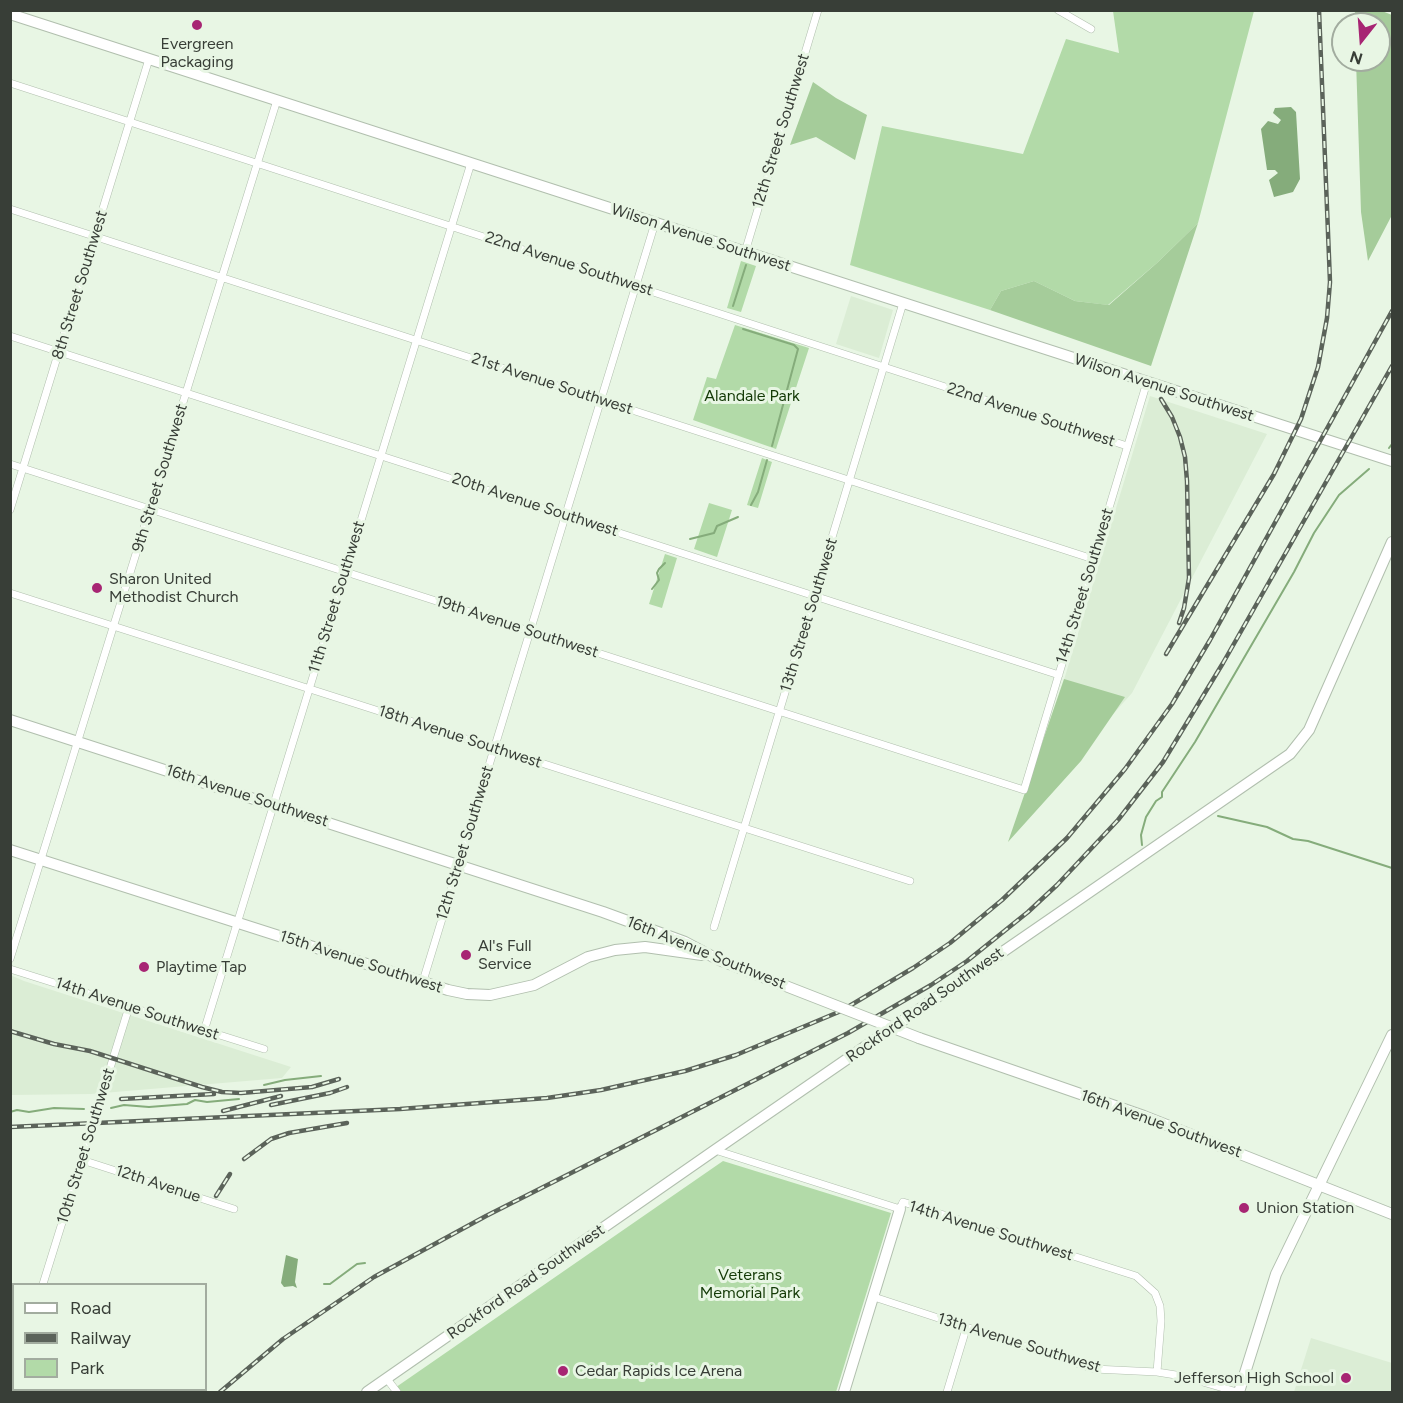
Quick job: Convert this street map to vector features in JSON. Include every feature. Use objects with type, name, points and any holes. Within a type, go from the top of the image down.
[{"type":"main road","name":"Wilson Avenue Southwest","points":[[10,14],[1392,461]]},
{"type":"main road","name":"Rockford Road Southwest","points":[[367,1392],[1290,754],[1309,730],[1392,542]]},
{"type":"main road","name":"16th Avenue Southwest","points":[[10,720],[652,929],[716,958],[919,1038],[1144,1116],[1392,1214]]},
{"type":"main road","name":"15th Avenue Southwest","points":[[10,850],[448,990],[490,995],[534,985],[588,957],[615,950],[645,947],[716,958]]},
{"type":"main road","points":[[1238,1392],[1276,1274],[1392,1035]]},
{"type":"main road","points":[[844,1392],[900,1209]]},
{"type":"street","name":"12th Street Southwest","points":[[745,252],[818,10]]},
{"type":"street","points":[[1058,10],[1091,29]]},
{"type":"street","name":"8th Street Southwest","points":[[10,510],[150,59]]},
{"type":"street","name":"22nd Avenue Southwest","points":[[10,83],[1127,446]]},
{"type":"street","name":"9th Street Southwest","points":[[10,959],[277,100]]},
{"type":"street","name":"11th Street Southwest","points":[[204,1031],[471,163]]},
{"type":"street","name":"21st Avenue Southwest","points":[[10,209],[1093,559]]},
{"type":"street","name":"12th Street Southwest","points":[[423,981],[655,223]]},
{"type":"street","name":"13th Street Southwest","points":[[714,927],[903,303]]},
{"type":"street","name":"20th Avenue Southwest","points":[[10,336],[1059,675]]},
{"type":"street","name":"14th Street Southwest","points":[[1024,790],[1146,382]]},
{"type":"street","name":"19th Avenue Southwest","points":[[10,464],[1024,790]]},
{"type":"street","name":"18th Avenue Southwest","points":[[10,593],[910,881]]},
{"type":"street","name":"14th Avenue Southwest","points":[[10,969],[264,1049]]},
{"type":"street","name":"10th Street Southwest","points":[[43,1283],[129,1007]]},
{"type":"street","name":"14th Avenue Southwest","points":[[715,1150],[900,1209],[903,1202],[1136,1276],[1155,1293],[1160,1306],[1157,1372]]},
{"type":"street","name":"12th Avenue","points":[[82,1160],[234,1209]]},
{"type":"street","name":"13th Avenue Southwest","points":[[874,1297],[1094,1369],[1157,1372],[1182,1376],[1238,1392]]},
{"type":"street","points":[[947,1392],[966,1329]]},
{"type":"street","points":[[387,1378],[397,1392]]},
{"type":"shaded area","points":[[1382,11],[1384,12],[1355,12]]},
{"type":"shaded area","points":[[1391,15],[1392,215],[1368,261],[1361,212],[1356,72],[1391,72]]},
{"type":"shaded area","points":[[813,82],[867,115],[855,160],[816,137],[790,145]]},
{"type":"shaded area","points":[[1291,107],[1296,112],[1300,179],[1293,192],[1274,197],[1269,180],[1278,173],[1275,170],[1267,170],[1261,129],[1268,121],[1278,124],[1281,120],[1273,113],[1275,108]]},
{"type":"shaded area","points":[[1198,223],[1151,366],[990,310],[1001,291],[1034,281],[1075,301],[1109,305]]},
{"type":"shaded area","points":[[851,296],[893,310],[879,358],[836,344]]},
{"type":"shaded area","points":[[1150,396],[1267,434],[1132,693],[1023,815]]},
{"type":"shaded area","points":[[1064,679],[1125,697],[1081,761],[1008,842]]},
{"type":"shaded area","points":[[10,975],[291,1067],[282,1078],[91,1094],[11,1095]]},
{"type":"shaded area","points":[[286,1255],[298,1259],[295,1282],[297,1288],[284,1287],[281,1283]]},
{"type":"shaded area","name":"Jefferson High School","points":[[1311,1338],[1392,1363],[1392,1392],[1294,1392]]},
{"type":"green space","points":[[1113,11],[1254,11],[1198,223],[1158,262],[1108,305],[1075,301],[1034,281],[1001,291],[990,310],[850,265],[882,126],[1023,154],[1066,39],[1119,53]]},
{"type":"green space","points":[[741,261],[756,266],[741,312],[727,308]]},
{"type":"green space","name":"Alandale Park","points":[[735,325],[809,348],[776,449],[693,420],[707,377],[716,379]]},
{"type":"green space","points":[[762,458],[772,462],[758,508],[747,505]]},
{"type":"green space","points":[[709,503],[732,510],[717,557],[694,549]]},
{"type":"green space","points":[[665,554],[677,558],[662,608],[649,604]]},
{"type":"green space","name":"Veterans Memorial Park","points":[[723,1161],[891,1213],[836,1392],[389,1392]]},
{"type":"waterway","points":[[733,306],[746,265]]},
{"type":"waterway","points":[[743,329],[794,345],[798,349],[772,446]]},
{"type":"waterway","points":[[1389,448],[1392,444]]},
{"type":"waterway","points":[[751,505],[758,492],[767,460]]},
{"type":"waterway","points":[[1142,845],[1141,835],[1146,817],[1156,801],[1162,797],[1162,792],[1195,742],[1294,572],[1314,533],[1339,495],[1369,469]]},
{"type":"waterway","points":[[690,539],[714,533],[717,526],[738,517]]},
{"type":"waterway","points":[[652,589],[659,580],[657,573],[665,563]]},
{"type":"waterway","points":[[1218,816],[1267,827],[1293,839],[1308,841],[1392,868]]},
{"type":"waterway","points":[[264,1085],[321,1076]]},
{"type":"waterway","points":[[111,1108],[124,1105],[149,1107],[187,1104],[195,1100],[207,1102],[239,1099]]},
{"type":"waterway","points":[[10,1112],[54,1108],[84,1109]]},
{"type":"waterway","points":[[324,1284],[330,1284],[357,1264],[365,1263]]},
{"type":"railway","points":[[1166,654],[1274,474],[1301,419],[1318,367],[1327,318],[1330,282],[1319,10]]},
{"type":"railway","points":[[10,1127],[400,1109],[547,1098],[601,1090],[685,1071],[736,1055],[841,1011],[950,943],[1002,900],[1067,838],[1125,769],[1172,704],[1210,640],[1392,311]]},
{"type":"railway","points":[[220,1392],[283,1339],[374,1277],[486,1216],[848,1033],[931,985],[967,961],[1028,912],[1057,885],[1118,820],[1163,762],[1223,663],[1392,366]]},
{"type":"railway","points":[[1161,399],[1180,437],[1187,481],[1189,578],[1179,623]]},
{"type":"railway","points":[[10,1031],[54,1044],[90,1051],[222,1092],[241,1093],[312,1087],[339,1079]]},
{"type":"railway","points":[[271,1105],[330,1093],[347,1087]]},
{"type":"railway","points":[[121,1099],[214,1094]]},
{"type":"railway","points":[[223,1111],[281,1096]]},
{"type":"railway","points":[[244,1159],[271,1139],[289,1133],[347,1123]]},
{"type":"railway","points":[[216,1196],[230,1174]]},
{"type":"place","name":"Evergreen Packaging","points":[[197,25]]},
{"type":"place","name":"Sharon United Methodist Church","points":[[97,588]]},
{"type":"place","name":"Al's Full Service","points":[[466,955]]},
{"type":"place","name":"Playtime Tap","points":[[144,967]]},
{"type":"place","name":"Union Station","points":[[1244,1208]]},
{"type":"place","name":"Cedar Rapids Ice Arena","points":[[563,1371]]},
{"type":"place","name":"Jefferson High School","points":[[1346,1378]]}]
